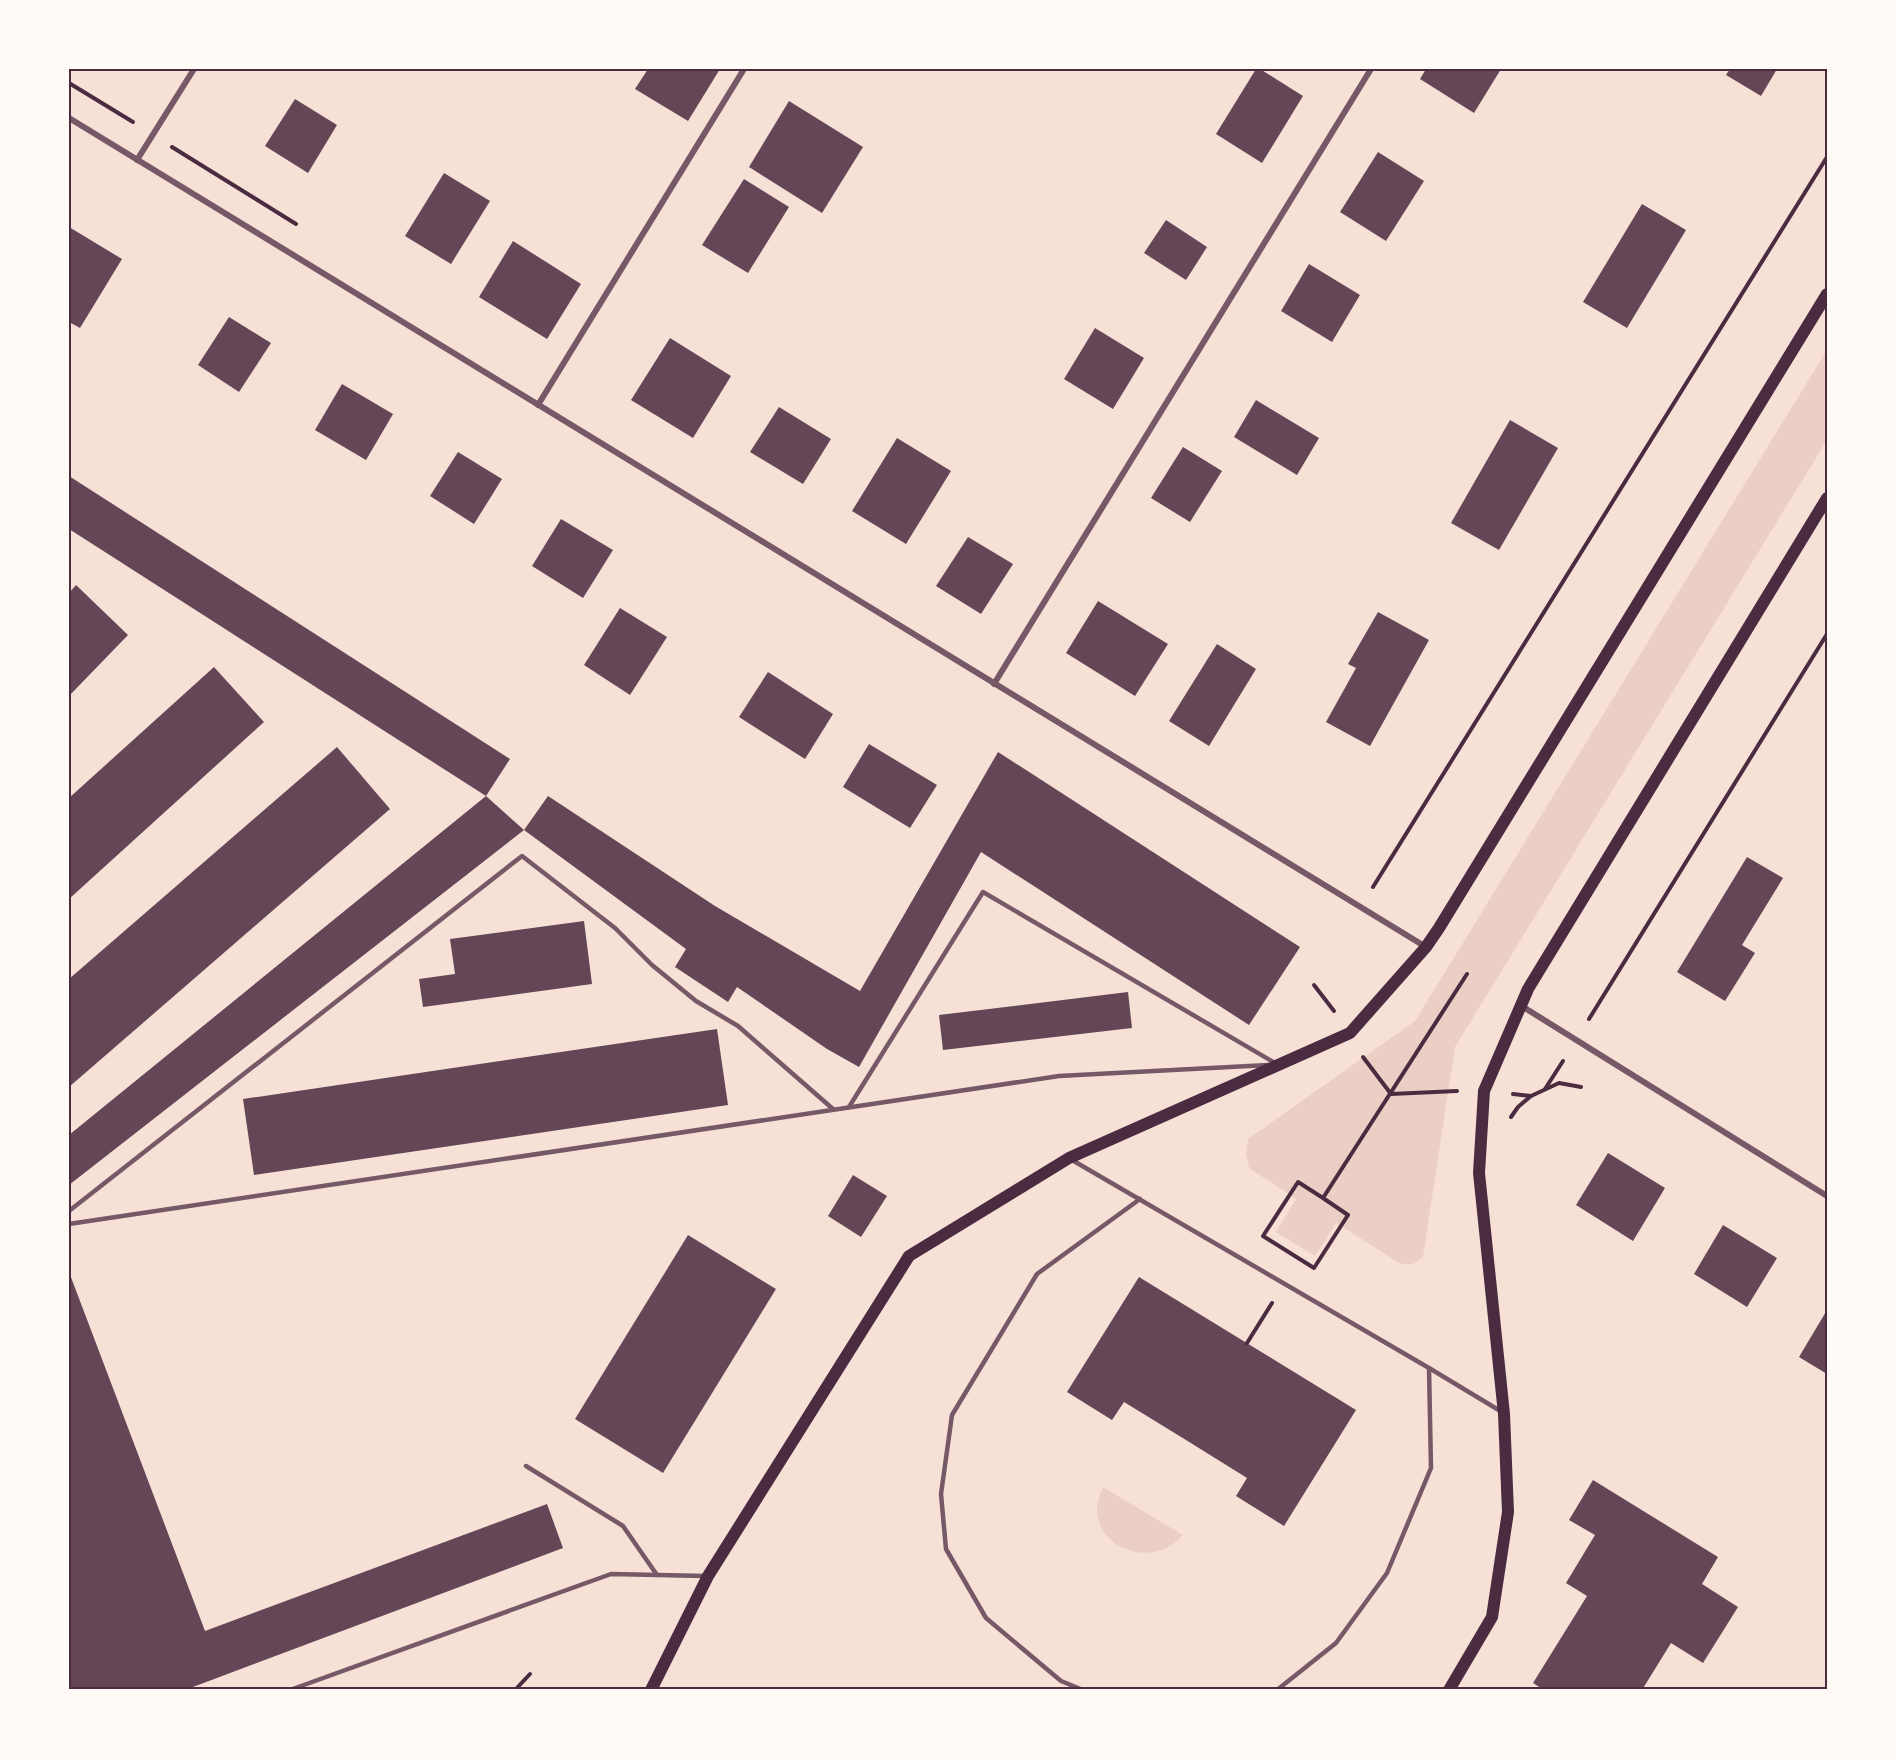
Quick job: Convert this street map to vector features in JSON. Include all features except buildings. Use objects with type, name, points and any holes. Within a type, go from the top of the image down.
[{"type":"main road","points":[[651,1690],[708,1576],[909,1256],[1070,1158],[1350,1033],[1426,947],[1827,294]]},
{"type":"main road","points":[[1449,1690],[1492,1617],[1508,1512],[1504,1414],[1479,1173],[1484,1091],[1528,988],[1827,498]]},
{"type":"street","points":[[137,160],[194,69]]},
{"type":"street","points":[[538,405],[744,69]]},
{"type":"street","points":[[994,684],[1371,69]]},
{"type":"street","points":[[69,118],[1426,947]]},
{"type":"street","points":[[1519,1005],[1827,1196]]},
{"type":"lane","points":[[69,1211],[522,856],[615,928],[652,965],[696,1001],[738,1026],[833,1109]]},
{"type":"lane","points":[[849,1107],[983,892],[1277,1064]]},
{"type":"lane","points":[[69,1224],[1059,1076],[1277,1064]]},
{"type":"lane","points":[[1070,1158],[1430,1368],[1504,1414]]},
{"type":"lane","points":[[1083,1690],[1061,1681],[986,1618],[946,1549],[941,1494],[952,1415],[1037,1274],[1140,1199]]},
{"type":"lane","points":[[1277,1690],[1336,1643],[1387,1573],[1431,1468],[1430,1368]]},
{"type":"lane","points":[[526,1466],[623,1526],[657,1575]]},
{"type":"lane","points":[[290,1690],[611,1574],[708,1576]]},
{"type":"path","points":[[1364,881],[1374,887],[1827,157]]},
{"type":"path","points":[[1545,1089],[1827,634]]},
{"type":"path","points":[[1323,1198],[1467,974]]},
{"type":"path","points":[[1314,985],[1350,1033],[1366,1063],[1391,1094]]},
{"type":"path","points":[[1391,1094],[1484,1091],[1531,1096],[1559,1083],[1581,1088]]},
{"type":"path","points":[[1298,1182],[1323,1198],[1348,1215],[1314,1268],[1263,1236],[1298,1182]]},
{"type":"path","points":[[515,1690],[530,1674]]},
{"type":"shaded area","points":[[1827,350],[1827,440],[1455,1047],[1423,1257],[1413,1264],[1401,1264],[1336,1223],[1315,1256],[1276,1232],[1296,1199],[1249,1168],[1246,1154],[1248,1139],[1415,1021]]},
{"type":"shaded area","points":[[1103,1487],[1183,1535],[1168,1547],[1152,1552],[1135,1552],[1119,1546],[1107,1536],[1099,1522],[1097,1505]]}]
